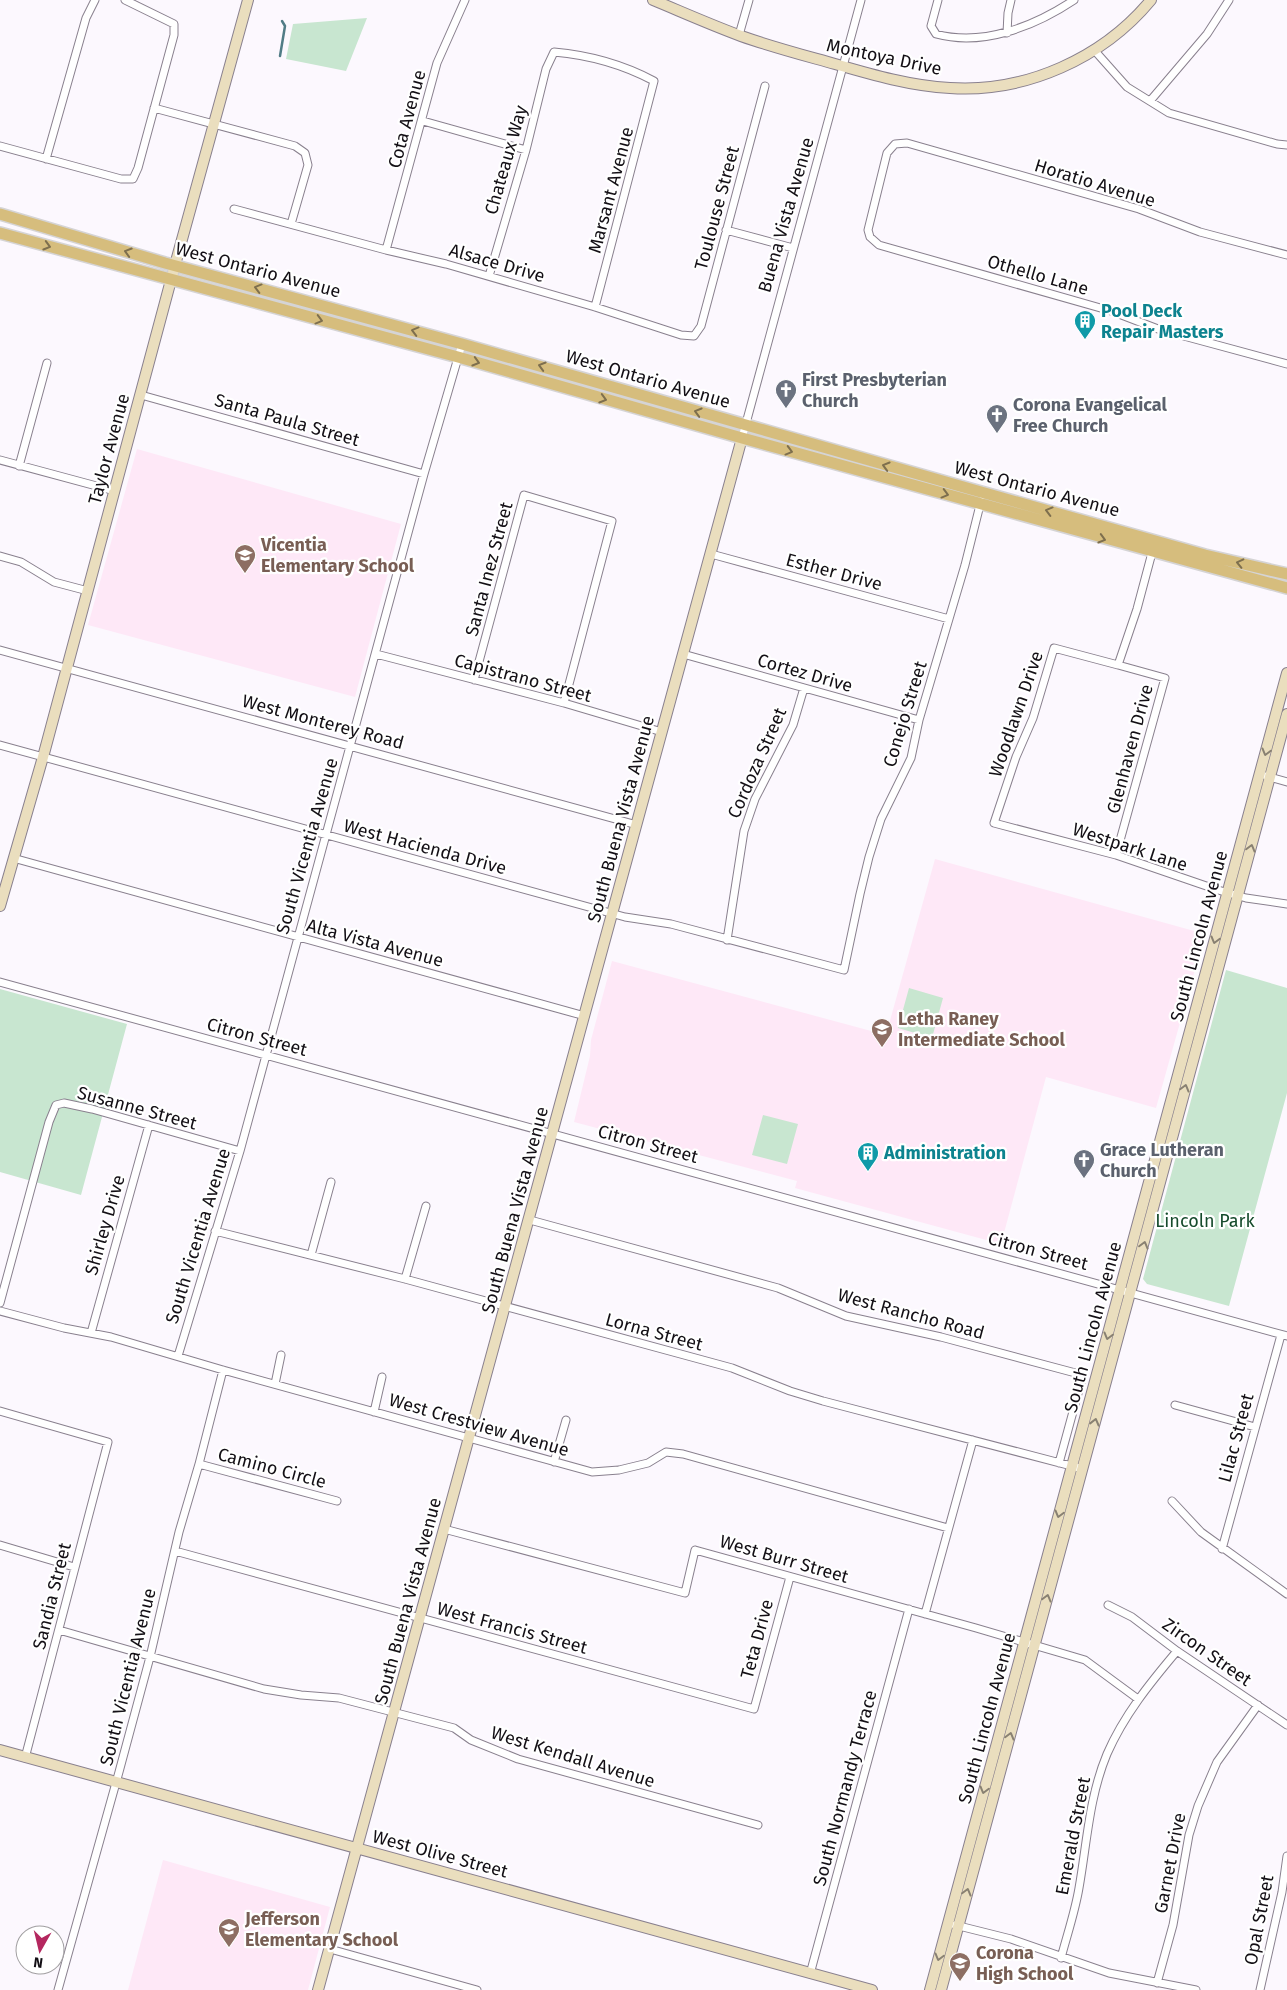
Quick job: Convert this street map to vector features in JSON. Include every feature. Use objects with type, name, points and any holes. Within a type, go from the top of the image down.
[{"type":"main road","name":"West Ontario Avenue","points":[[0,214],[175,266],[462,344],[745,426],[1152,553],[1287,588]]},
{"type":"main road","name":"West Ontario Avenue","points":[[0,233],[742,438],[1287,574]]},
{"type":"street","points":[[46,159],[86,18],[95,0]]},
{"type":"street","points":[[0,146],[121,180],[133,179],[138,168],[174,35],[174,24],[125,0]]},
{"type":"street","name":"Taylor Avenue","points":[[0,906],[43,756],[248,0]]},
{"type":"street","name":"Cota Avenue","points":[[386,250],[442,48],[465,0]]},
{"type":"street","name":"Montoya Drive","points":[[653,0],[776,48],[892,80],[952,88],[988,87],[1023,81],[1073,63],[1095,51],[1137,17],[1151,0]]},
{"type":"street","points":[[739,35],[749,0]]},
{"type":"street","name":"Buena Vista Avenue","points":[[742,438],[861,0]]},
{"type":"street","points":[[938,0],[931,26],[936,34],[946,37],[970,37],[1007,32],[1034,23],[1057,12],[1074,0]]},
{"type":"street","points":[[1007,32],[1011,0]]},
{"type":"street","points":[[1150,101],[1207,34],[1229,0]]},
{"type":"street","points":[[1095,51],[1126,87],[1169,113],[1277,144],[1287,145]]},
{"type":"street","name":"Marsant Avenue","points":[[554,52],[573,54],[638,72],[654,80],[595,307]]},
{"type":"street","name":"Chateaux Way","points":[[489,276],[526,150],[546,69],[554,52]]},
{"type":"street","name":"Toulouse Street","points":[[694,336],[701,326],[765,86]]},
{"type":"street","points":[[154,108],[294,146],[305,154],[308,165],[291,224]]},
{"type":"street","points":[[423,121],[526,150]]},
{"type":"street","name":"Horatio Avenue","points":[[894,144],[907,143],[1138,210],[1200,232],[1287,254]]},
{"type":"street","name":"Othello Lane","points":[[894,144],[887,153],[868,230],[870,237],[879,245],[1111,311],[1158,329],[1287,364]]},
{"type":"street","name":"Alsace Drive","points":[[234,209],[489,276],[681,334],[694,336]]},
{"type":"street","points":[[726,230],[793,248]]},
{"type":"street","name":"South Vicentia Avenue","points":[[178,1356],[240,1151],[424,474],[462,344]]},
{"type":"street","points":[[19,466],[46,363]]},
{"type":"street","name":"Santa Paula Street","points":[[141,395],[424,474]]},
{"type":"street","name":"South Buena Vista Avenue","points":[[318,1990],[530,1220],[552,1133],[742,438]]},
{"type":"street","points":[[0,460],[115,491]]},
{"type":"street","name":"Santa Inez Street","points":[[474,680],[524,495],[612,521],[564,704]]},
{"type":"street","name":"Conejo Street","points":[[844,970],[860,894],[881,819],[911,758],[919,720],[982,499]]},
{"type":"street","name":"Glenhaven Drive","points":[[1116,854],[1165,678],[1118,665],[1137,609],[1156,540]]},
{"type":"street","name":"Esther Drive","points":[[711,554],[949,619]]},
{"type":"street","points":[[0,556],[21,562],[54,582],[88,591]]},
{"type":"street","name":"Woodlawn Drive","points":[[994,823],[1016,757],[1033,718],[1054,648],[1118,665]]},
{"type":"street","name":"West Monterey Road","points":[[0,650],[637,825]]},
{"type":"street","name":"Capistrano Street","points":[[376,654],[662,732]]},
{"type":"street","name":"Cortez Drive","points":[[683,654],[919,720]]},
{"type":"street","name":"South Lincoln Avenue","points":[[930,1990],[1030,1643],[1083,1469],[1131,1292],[1233,894],[1260,774],[1287,673]]},
{"type":"street","name":"Cordoza Street","points":[[727,940],[744,831],[755,799],[793,725],[804,688]]},
{"type":"street","name":"South Lincoln Avenue","points":[[941,1990],[1030,1643],[1072,1466],[1120,1289],[1233,894],[1270,777],[1287,714]]},
{"type":"street","name":"West Hacienda Drive","points":[[0,745],[613,913],[670,924],[844,970]]},
{"type":"street","points":[[1260,774],[1287,782]]},
{"type":"street","name":"Westpark Lane","points":[[994,823],[1116,854],[1172,876],[1233,894],[1287,904]]},
{"type":"street","name":"Alta Vista Avenue","points":[[13,858],[585,1016]]},
{"type":"street","name":"Citron Street","points":[[0,982],[1284,1335]]},
{"type":"street","name":"Susanne Street","points":[[0,1303],[49,1122],[56,1105],[64,1103],[92,1109],[240,1151]]},
{"type":"street","name":"Shirley Drive","points":[[90,1333],[149,1125]]},
{"type":"street","points":[[311,1255],[331,1182]]},
{"type":"street","points":[[405,1280],[426,1206]]},
{"type":"street","name":"West Rancho Road","points":[[530,1220],[778,1288],[846,1316],[932,1335],[1083,1375],[1059,1463]]},
{"type":"street","name":"Lorna Street","points":[[215,1231],[732,1368],[790,1391],[823,1401],[1083,1469]]},
{"type":"street","name":"West Crestview Avenue","points":[[0,1311],[178,1356],[592,1472],[619,1470],[648,1463],[666,1452],[683,1454],[948,1528]]},
{"type":"street","name":"Lilac Street","points":[[1222,1549],[1255,1427],[1284,1335]]},
{"type":"street","points":[[275,1384],[281,1354]]},
{"type":"street","name":"South Vicentia Avenue","points":[[58,1990],[150,1657],[223,1370]]},
{"type":"street","points":[[374,1412],[382,1378]]},
{"type":"street","points":[[1175,1406],[1255,1427]]},
{"type":"street","name":"Sandia Street","points":[[0,1411],[108,1442],[25,1758]]},
{"type":"street","points":[[554,1462],[566,1420]]},
{"type":"street","points":[[925,1614],[973,1440]]},
{"type":"street","name":"Camino Circle","points":[[199,1464],[337,1501]]},
{"type":"street","points":[[1172,1501],[1201,1532],[1222,1549],[1287,1594]]},
{"type":"street","name":"West Burr Street","points":[[444,1529],[685,1593],[695,1550],[1085,1660],[1138,1699]]},
{"type":"street","points":[[0,1545],[74,1567]]},
{"type":"street","name":"West Francis Street","points":[[176,1551],[754,1710]]},
{"type":"street","name":"Teta Drive","points":[[754,1710],[790,1577]]},
{"type":"street","name":"Zircon Street","points":[[1108,1605],[1132,1616],[1177,1650],[1287,1725]]},
{"type":"street","name":"South Normandy Terrace","points":[[810,1974],[909,1610]]},
{"type":"street","name":"West Kendall Avenue","points":[[59,1630],[264,1690],[339,1698],[454,1728],[471,1740],[518,1759],[758,1826]]},
{"type":"street","name":"Emerald Street","points":[[1061,1958],[1079,1890],[1090,1813],[1096,1786],[1107,1754],[1138,1699],[1177,1650]]},
{"type":"street","name":"Garnet Drive","points":[[1157,1983],[1173,1925],[1189,1835],[1198,1806],[1209,1778],[1222,1754],[1258,1705]]},
{"type":"street","name":"West Olive Street","points":[[0,1750],[872,1990]]},
{"type":"street","name":"Opal Street","points":[[1260,1990],[1282,1892],[1287,1856]]},
{"type":"street","points":[[948,1924],[1011,1939],[1061,1958],[1109,1973],[1196,1990]]},
{"type":"street","points":[[330,1949],[477,1990]]},
{"type":"shaded area","name":"Vicentia Elementary School","points":[[137,449],[401,524],[355,697],[88,625]]},
{"type":"shaded area","name":"Letha Raney Intermediate School","points":[[935,859],[1205,934],[1156,1108],[1046,1077],[1001,1244],[795,1188],[797,1181],[574,1122],[590,1056],[591,1040],[612,961],[886,1035]]},
{"type":"shaded area","name":"Jefferson Elementary School","points":[[163,1860],[330,1907],[308,1990],[128,1990]]},
{"type":"green space","points":[[367,18],[346,71],[286,59],[293,24]]},
{"type":"green space","name":"Lincoln Park","points":[[1226,970],[1287,988],[1287,1093],[1229,1306],[1147,1284],[1143,1279]]},
{"type":"green space","points":[[909,988],[943,998],[932,1038],[898,1028]]},
{"type":"green space","points":[[0,989],[127,1024],[81,1195],[0,1172]]},
{"type":"green space","points":[[763,1115],[798,1124],[787,1164],[752,1155]]},
{"type":"waterway","points":[[280,56],[285,26],[282,21]]},
{"type":"place","name":"Pool Deck Repair Masters","points":[[1085,340]]},
{"type":"place","name":"First Presbyterian Church","points":[[786,409]]},
{"type":"place","name":"Corona Evangelical Free Church","points":[[997,434]]},
{"type":"place","name":"Vicentia Elementary School","points":[[245,574]]},
{"type":"place","name":"Letha Raney Intermediate School","points":[[882,1048]]},
{"type":"place","name":"Administration","points":[[868,1172]]},
{"type":"place","name":"Grace Lutheran Church","points":[[1084,1179]]},
{"type":"place","name":"Jefferson Elementary School","points":[[229,1948]]},
{"type":"place","name":"Corona High School","points":[[960,1982]]}]
